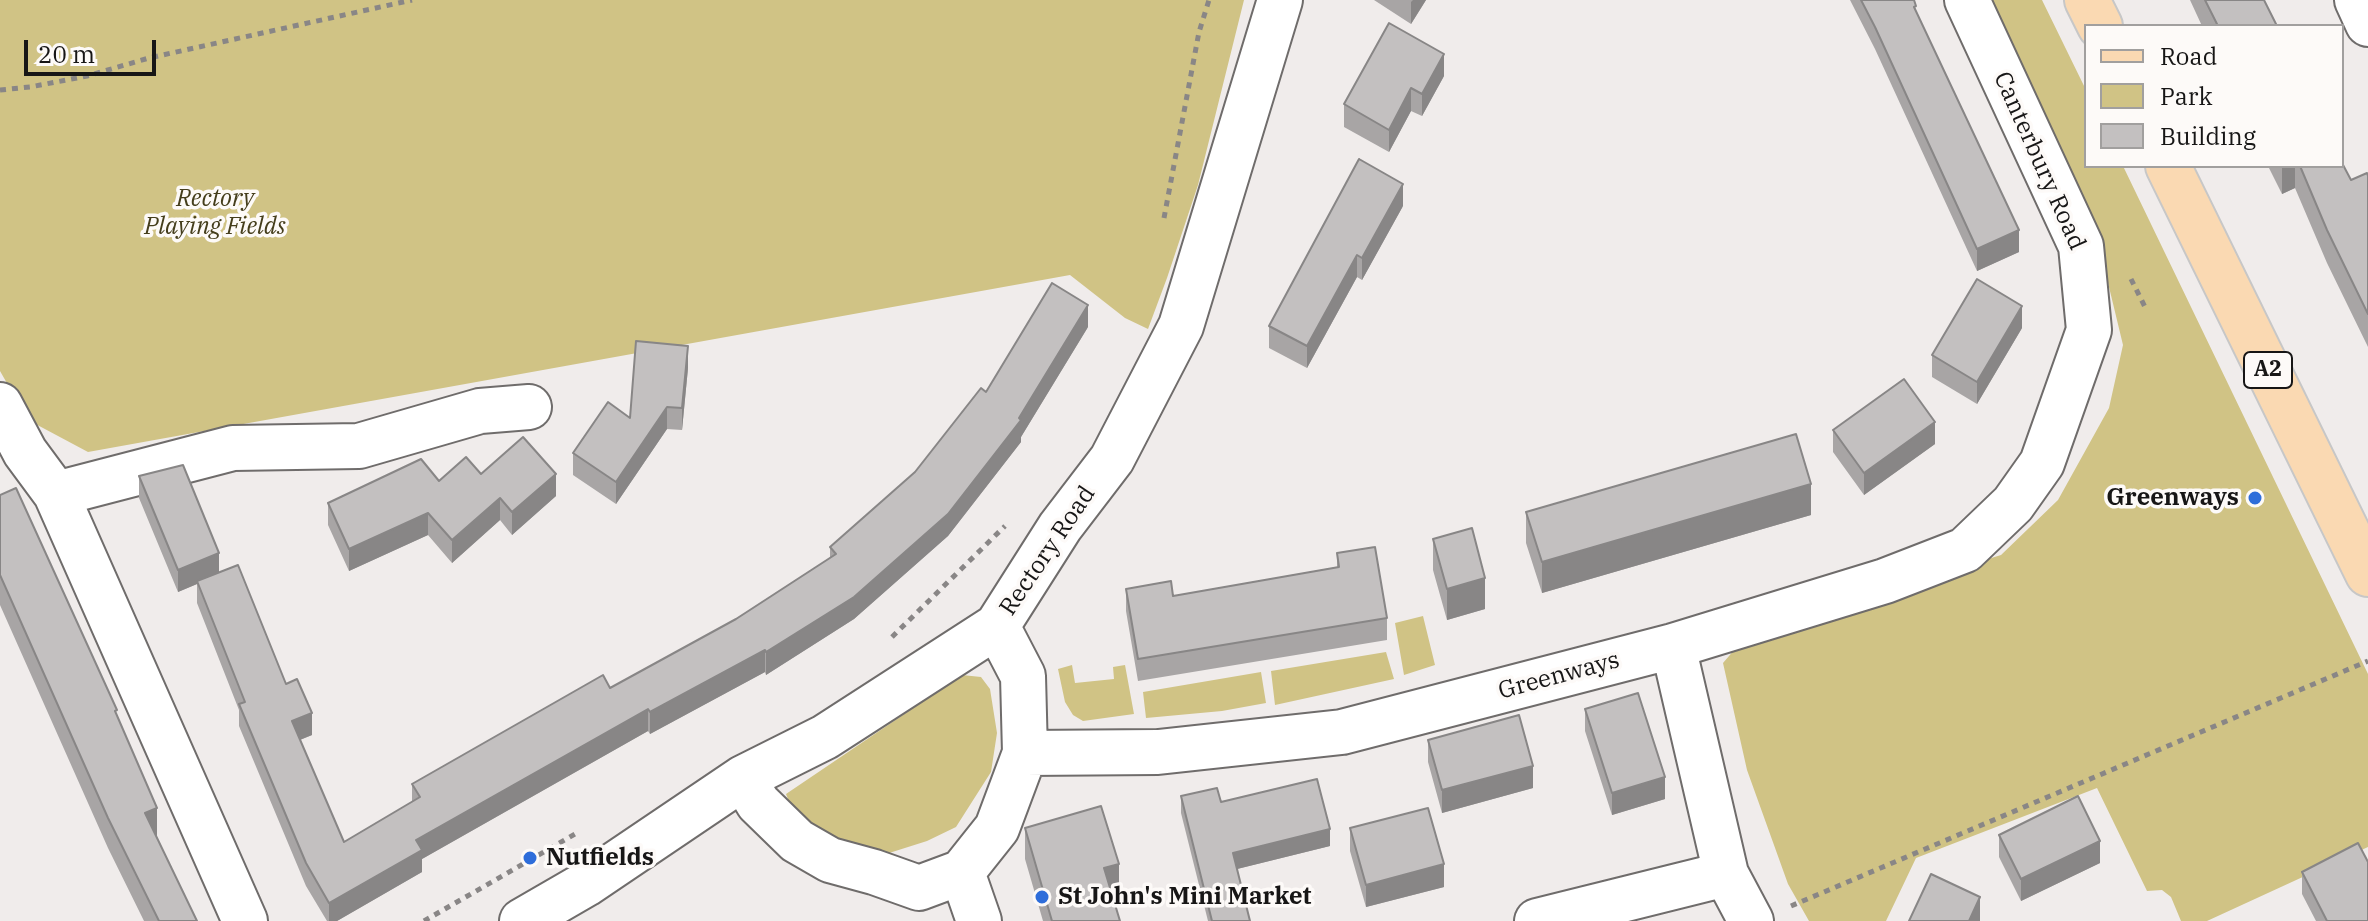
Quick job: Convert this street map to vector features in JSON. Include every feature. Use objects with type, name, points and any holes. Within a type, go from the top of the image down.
[{"type":"main road","points":[[2087,0],[2099,24]]},
{"type":"main road","name":"A2","points":[[2169,168],[2368,574]]},
{"type":"street","name":"Rectory Road","points":[[522,921],[586,884],[743,778],[825,737],[997,626],[1060,527],[1112,459],[1181,326],[1280,0]]},
{"type":"street","name":"Canterbury Road","points":[[1967,0],[2081,246],[2089,330],[2042,463]]},
{"type":"street","points":[[2357,0],[2368,24]]},
{"type":"street","points":[[0,405],[25,452],[56,494],[245,921]]},
{"type":"street","points":[[56,494],[233,448],[359,446],[480,411],[529,407]]},
{"type":"street","name":"Greenways","points":[[1025,753],[1158,752],[1342,732],[1673,646],[1885,581],[1965,550],[2013,504],[2042,463]]},
{"type":"street","points":[[743,778],[758,803],[797,841],[830,860],[919,888],[962,872],[997,828],[1025,753],[1023,676],[997,626]]},
{"type":"street","points":[[1673,646],[1726,874],[1769,914]]},
{"type":"street","points":[[962,872],[979,921]]},
{"type":"street","points":[[1537,921],[1726,874]]},
{"type":"path","points":[[0,90],[87,76],[149,58],[412,0]]},
{"type":"path","points":[[1163,222],[1199,32],[1209,0]]},
{"type":"path","points":[[887,641],[1007,524]]},
{"type":"path","points":[[1769,914],[2368,661]]},
{"type":"path","points":[[424,921],[582,830]]},
{"type":"green space","name":"Rectory Playing Fields","points":[[0,0],[1244,0],[1198,185],[1148,329],[1125,318],[1070,275],[88,452],[28,420],[0,371]]},
{"type":"green space","points":[[1981,0],[2042,0],[2084,86],[2084,168],[2124,168],[2368,674],[2368,847],[2207,921],[2181,921],[2171,897],[2162,890],[2147,891],[2097,788],[1916,858],[1886,921],[1809,921],[1788,884],[1747,770],[1723,663],[1747,635],[2001,555],[2058,500],[2109,408],[2123,345],[2095,229]]},
{"type":"green space","points":[[1423,616],[1435,665],[1404,675],[1395,623]]},
{"type":"green space","points":[[1386,652],[1394,679],[1275,705],[1271,671]]},
{"type":"green space","points":[[1072,665],[1075,683],[1114,679],[1113,667],[1125,665],[1134,714],[1083,721],[1073,715],[1065,702],[1058,669]]},
{"type":"green space","points":[[1261,672],[1266,703],[1222,711],[1146,718],[1143,692]]},
{"type":"green space","points":[[962,675],[981,677],[990,689],[997,733],[991,772],[956,827],[927,841],[886,854],[855,850],[825,835],[793,812],[786,794]]},
{"type":"building","points":[[1861,0],[1914,0],[1914,7],[2019,230],[1977,249]]},
{"type":"building","points":[[2205,0],[2264,0],[2276,24],[2217,24]]},
{"type":"building","points":[[1389,23],[1444,54],[1422,94],[1411,88],[1389,130],[1344,104]]},
{"type":"building","points":[[1359,159],[1403,184],[1362,258],[1357,255],[1307,346],[1269,326]]},
{"type":"building","points":[[2344,167],[2351,180],[2367,173],[2368,314],[2301,168]]},
{"type":"building","points":[[1977,279],[2022,306],[1977,382],[1932,355]]},
{"type":"building","points":[[1052,283],[1088,305],[1019,418],[1021,420],[948,514],[854,597],[766,652],[650,712],[648,709],[416,840],[422,850],[329,903],[306,863],[239,704],[245,702],[197,581],[238,565],[286,684],[297,679],[312,713],[292,721],[344,842],[420,797],[412,784],[603,675],[610,688],[736,619],[836,554],[830,547],[915,472],[981,388],[986,392]]},
{"type":"building","points":[[636,341],[688,346],[682,408],[667,407],[616,482],[573,453],[608,402],[630,418]]},
{"type":"building","points":[[1904,379],[1935,422],[1864,473],[1833,430]]},
{"type":"building","points":[[1796,434],[1811,484],[1542,562],[1526,512]]},
{"type":"building","points":[[523,437],[556,474],[512,512],[500,498],[452,540],[428,513],[349,549],[328,503],[421,459],[439,481],[466,457],[481,474]]},
{"type":"building","points":[[183,465],[219,553],[178,570],[139,476]]},
{"type":"building","points":[[16,488],[117,710],[157,808],[145,813],[197,921],[159,921],[108,818],[0,575],[0,495]]},
{"type":"building","points":[[1472,528],[1485,578],[1447,589],[1433,539]]},
{"type":"building","points":[[1375,547],[1387,618],[1138,659],[1126,589],[1171,581],[1173,596],[1339,567],[1337,553]]},
{"type":"building","points":[[1638,693],[1665,777],[1612,793],[1585,709]]},
{"type":"building","points":[[1519,715],[1533,766],[1442,790],[1428,740]]},
{"type":"building","points":[[1317,779],[1330,829],[1233,853],[1250,921],[1212,921],[1181,796],[1217,788],[1221,802]]},
{"type":"building","points":[[2078,796],[2100,841],[2021,879],[1999,835]]},
{"type":"building","points":[[1101,806],[1119,864],[1104,868],[1120,921],[1052,921],[1025,828]]},
{"type":"building","points":[[1428,808],[1444,864],[1366,885],[1350,828]]},
{"type":"building","points":[[2358,843],[2368,862],[2368,921],[2327,921],[2302,872]]},
{"type":"building","points":[[1931,874],[1980,897],[1969,921],[1909,921]]},
{"type":"place","name":"Greenways","points":[[2255,498]]},
{"type":"place","name":"Nutfields","points":[[530,858]]},
{"type":"place","name":"St John's Mini Market","points":[[1042,897]]}]
